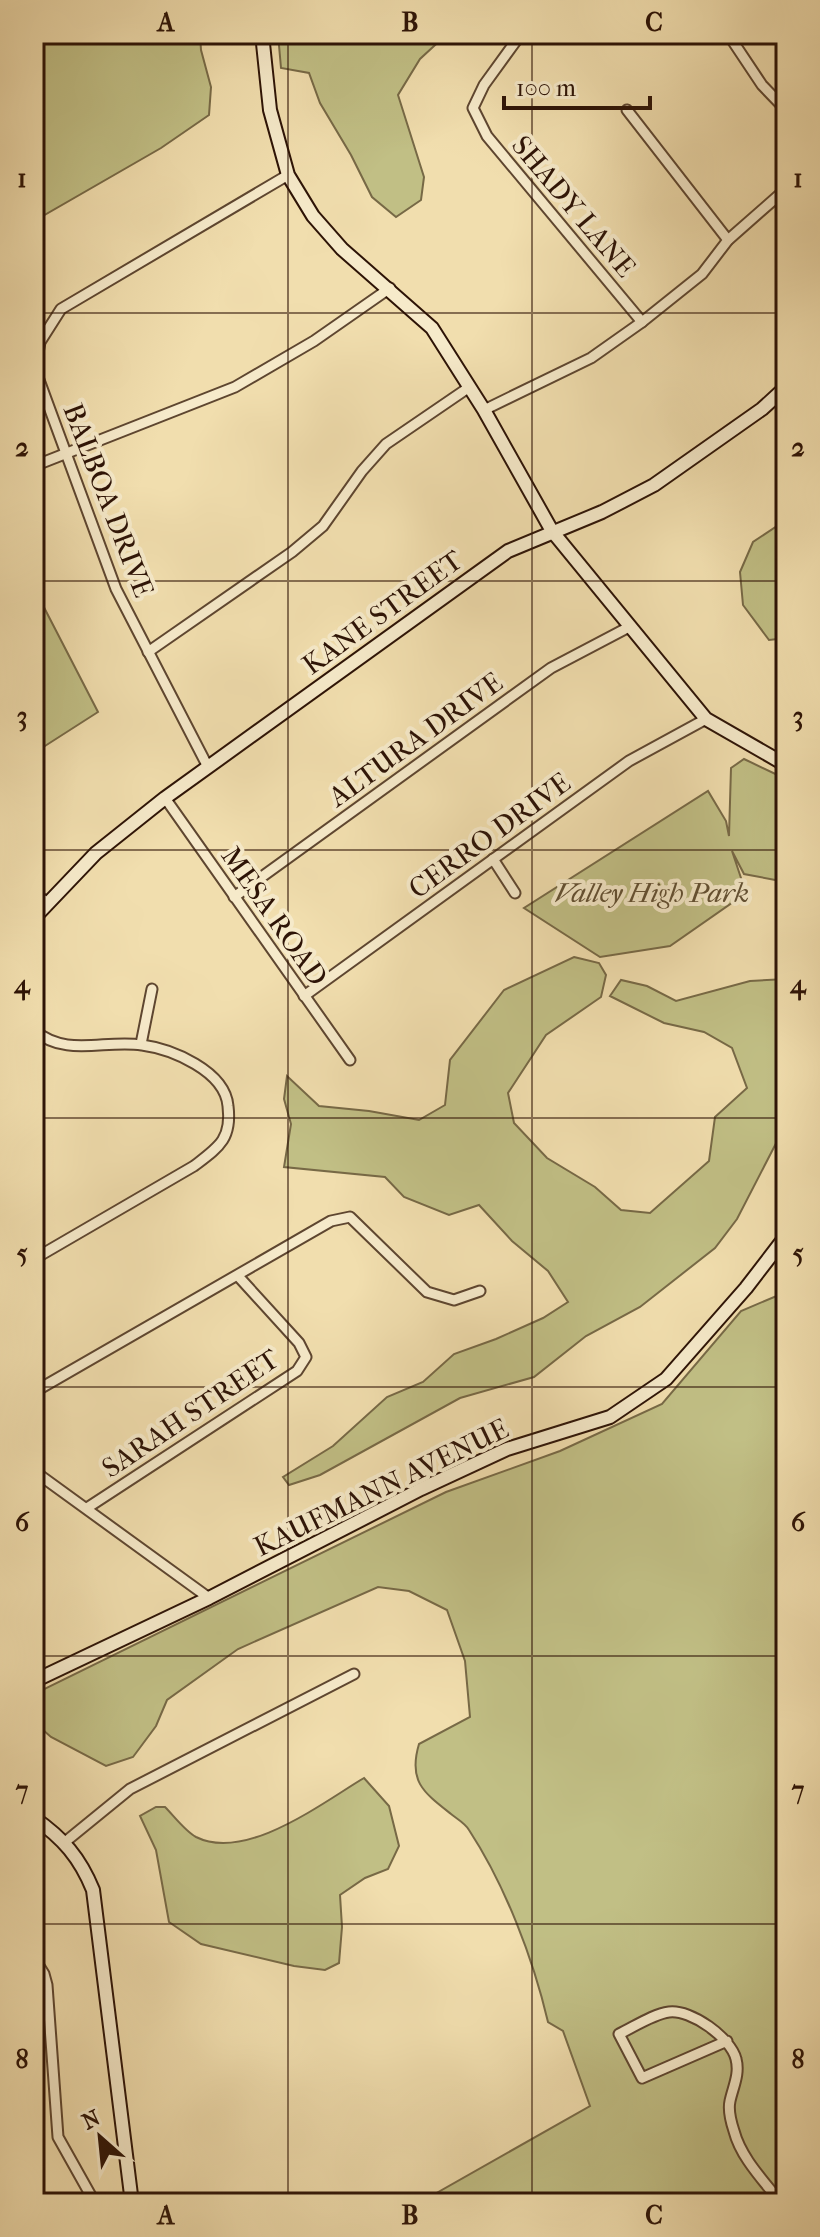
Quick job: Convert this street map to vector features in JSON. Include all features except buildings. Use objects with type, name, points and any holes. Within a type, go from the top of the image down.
[{"type":"street","points":[[262,34],[270,110],[288,175],[313,216],[342,249],[432,328],[484,410],[552,531],[706,719],[786,765]]},
{"type":"street","name":"SHADY LANE","points":[[521,34],[484,85],[473,108],[487,136],[642,322]]},
{"type":"street","points":[[728,34],[762,85],[786,110]]},
{"type":"street","points":[[627,110],[728,240]]},
{"type":"street","name":"BALBOA DRIVE","points":[[208,767],[116,589],[35,369],[40,342],[61,309],[288,175]]},
{"type":"street","points":[[484,410],[591,358],[642,322],[702,274],[728,240],[786,189]]},
{"type":"street","points":[[34,466],[235,387],[314,341],[390,288]]},
{"type":"street","name":"KANE STREET","points":[[34,918],[96,853],[165,798],[508,551],[602,512],[654,485],[762,409],[786,387]]},
{"type":"street","points":[[148,652],[292,552],[323,526],[362,471],[386,444],[468,388]]},
{"type":"street","name":"ALTURA DRIVE","points":[[234,897],[551,668],[629,627]]},
{"type":"street","name":"CERRO DRIVE","points":[[304,996],[629,761],[706,719]]},
{"type":"street","name":"MESA ROAD","points":[[165,798],[350,1060]]},
{"type":"street","points":[[493,859],[515,893]]},
{"type":"street","points":[[34,892],[47,903]]},
{"type":"street","points":[[141,1044],[152,989]]},
{"type":"street","points":[[34,1030],[42,1038],[75,1048],[141,1044],[183,1055],[212,1076],[228,1100],[230,1124],[218,1148],[194,1166],[34,1259]]},
{"type":"street","points":[[34,1392],[331,1221],[350,1217],[427,1292],[454,1300],[480,1291]]},
{"type":"street","name":"KAUFMANN AVENUE","points":[[34,1681],[209,1598],[421,1489],[507,1449],[610,1417],[666,1379],[746,1288],[786,1236]]},
{"type":"street","name":"SARAH STREET","points":[[87,1508],[297,1371],[306,1357],[299,1343],[238,1276]]},
{"type":"street","points":[[34,1471],[209,1598]]},
{"type":"street","points":[[65,1842],[130,1789],[354,1674]]},
{"type":"street","points":[[34,1818],[65,1842],[86,1871],[97,1905],[132,2203]]},
{"type":"street","points":[[34,1958],[47,1985],[58,2137],[95,2203]]},
{"type":"street","points":[[727,2041],[642,2078],[619,2034],[671,2012],[691,2017],[727,2041],[737,2059],[737,2077],[729,2104],[734,2133],[756,2171],[781,2203]]},
{"type":"green space","points":[[34,34],[200,34],[211,87],[209,115],[161,148],[34,221]]},
{"type":"green space","points":[[278,34],[447,34],[420,59],[398,95],[424,177],[421,200],[396,217],[372,197],[320,103],[309,73],[281,68]]},
{"type":"green space","points":[[783,522],[786,525],[786,638],[769,640],[743,605],[740,572],[753,542]]},
{"type":"green space","points":[[34,588],[98,712],[34,753]]},
{"type":"green space","name":"Valley High Park","points":[[744,759],[786,779],[786,882],[744,874],[732,851],[746,893],[670,946],[600,957],[524,908],[708,791],[726,821],[729,836],[731,768]]},
{"type":"green space","points":[[574,957],[599,963],[606,975],[601,997],[546,1035],[508,1093],[514,1123],[547,1158],[595,1187],[621,1210],[650,1213],[709,1161],[715,1117],[747,1088],[732,1048],[704,1032],[664,1023],[610,996],[621,980],[647,986],[676,1001],[750,981],[786,979],[786,1124],[737,1219],[715,1248],[640,1307],[586,1336],[534,1377],[460,1398],[320,1475],[289,1485],[283,1477],[333,1446],[387,1397],[423,1382],[454,1354],[543,1318],[568,1302],[548,1271],[512,1241],[479,1205],[449,1215],[404,1197],[385,1177],[284,1167],[291,1124],[284,1099],[287,1076],[319,1106],[419,1120],[445,1105],[450,1060],[504,990]]},
{"type":"green space","points":[[786,1292],[786,2203],[419,2203],[590,2106],[563,2031],[548,2022],[526,1948],[506,1898],[482,1851],[463,1823],[426,1792],[417,1777],[415,1767],[419,1744],[470,1717],[465,1661],[447,1610],[409,1591],[378,1587],[238,1649],[167,1700],[156,1726],[133,1757],[106,1766],[51,1737],[34,1722],[34,1694],[446,1492],[560,1451],[662,1404],[741,1311]]},
{"type":"green space","points":[[364,1778],[389,1806],[399,1846],[388,1869],[365,1878],[340,1895],[342,1927],[339,1963],[325,1970],[294,1966],[201,1944],[169,1922],[156,1850],[140,1816],[156,1807],[165,1807],[196,1837],[216,1843],[237,1842],[283,1826]]}]
